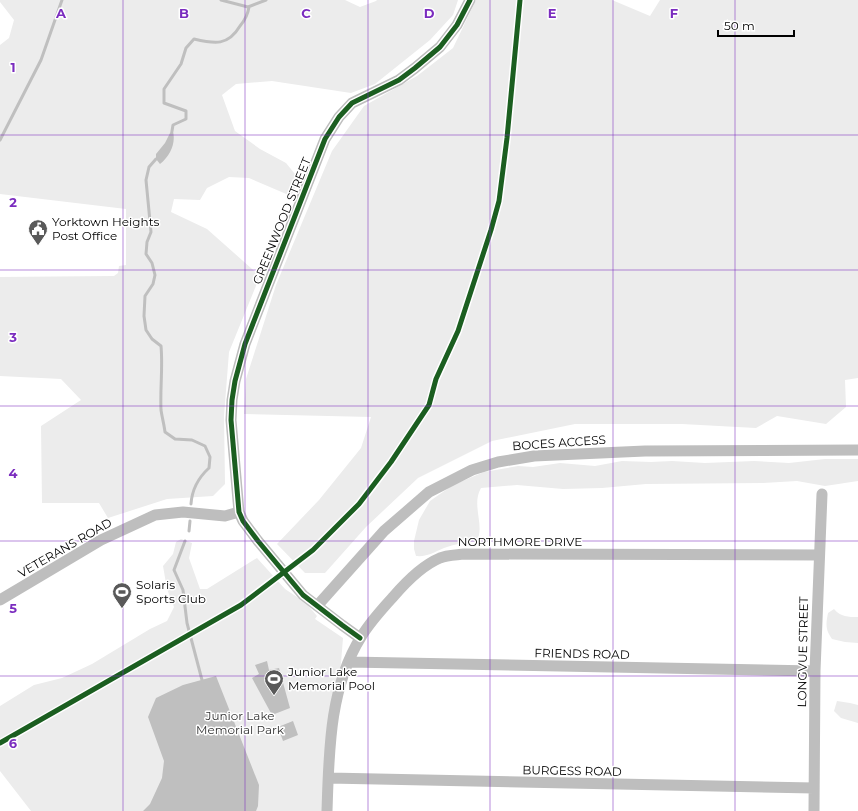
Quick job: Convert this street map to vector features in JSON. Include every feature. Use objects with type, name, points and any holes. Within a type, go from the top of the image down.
[{"type":"street","name":"GREENWOOD STREET","points":[[238,512],[231,420],[235,381],[245,344],[325,139],[339,117],[352,103],[399,80],[440,47],[457,25],[470,0]]},
{"type":"street","name":"BOCES ACCESS","points":[[317,606],[384,531],[430,492],[472,470],[498,462],[534,456],[645,451],[858,450]]},
{"type":"street","name":"LONGVUE STREET","points":[[814,811],[815,671],[822,494]]},
{"type":"street","name":"VETERANS ROAD","points":[[0,600],[101,540],[155,516],[183,512],[225,516],[238,512]]},
{"type":"street","points":[[238,512],[258,541],[303,595],[360,638]]},
{"type":"street","name":"NORTHMORE DRIVE","points":[[328,811],[328,778],[331,747],[336,704],[343,674],[360,638],[376,616],[404,585],[440,557],[464,554],[819,555]]},
{"type":"street","name":"FRIENDS ROAD","points":[[349,662],[815,671]]},
{"type":"street","name":"BURGESS ROAD","points":[[328,778],[814,788]]},
{"type":"green space","points":[[0,0],[345,0],[360,7],[377,0],[458,0],[453,15],[430,40],[375,84],[351,93],[272,81],[236,84],[222,95],[235,131],[260,149],[286,163],[299,179],[291,196],[249,178],[229,177],[207,188],[200,200],[174,199],[171,212],[207,229],[260,276],[229,352],[224,416],[225,484],[213,496],[167,499],[108,518],[99,503],[42,503],[41,426],[81,400],[61,379],[0,376],[0,277],[114,276],[118,273],[119,266],[126,265],[126,209],[0,194],[0,45],[9,38],[14,20]]},
{"type":"green space","points":[[476,0],[612,0],[650,16],[660,0],[858,0],[858,378],[845,380],[846,407],[826,424],[777,416],[756,428],[682,424],[575,424],[492,441],[418,478],[366,527],[325,573],[305,573],[277,544],[319,500],[361,448],[371,417],[244,414],[246,379],[276,285],[332,151],[364,106],[417,76],[453,48]]},
{"type":"green space","points":[[825,459],[858,459],[858,481],[825,486],[797,481],[763,483],[646,484],[602,488],[563,489],[517,485],[481,488],[477,501],[480,528],[477,541],[444,548],[424,556],[416,556],[414,549],[414,541],[419,520],[430,501],[453,485],[484,472],[518,466],[533,467],[560,463],[595,466],[622,461],[672,461],[705,463],[754,461],[789,463]]},
{"type":"green space","name":"Junior Lake Memorial Park","points":[[181,539],[192,543],[189,558],[200,589],[207,589],[257,558],[285,589],[306,603],[317,616],[315,619],[343,638],[329,811],[31,811],[0,771],[0,706],[34,685],[62,678],[92,664],[150,629],[167,621],[174,607],[167,589],[163,566],[173,554],[176,542]]},
{"type":"green space","points":[[834,609],[839,614],[845,616],[858,617],[858,643],[832,639],[827,629],[827,623],[828,613]]},
{"type":"green space","points":[[837,701],[858,705],[858,723],[841,718],[834,711]]},
{"type":"shaded area","points":[[171,131],[173,131],[174,136],[173,145],[167,157],[160,164],[156,159],[156,154],[165,143]]},
{"type":"shaded area","name":"Junior Lake Memorial Pool","points":[[267,661],[269,670],[279,668],[290,708],[272,715],[252,678],[259,674],[255,665]]},
{"type":"shaded area","points":[[216,676],[259,785],[258,806],[256,811],[143,811],[150,804],[162,778],[164,761],[148,717],[156,698],[183,685]]},
{"type":"shaded area","points":[[293,721],[298,735],[283,741],[278,727]]},
{"type":"waterway","points":[[0,140],[41,60],[62,0]]},
{"type":"waterway","points":[[221,0],[248,7],[266,0]]},
{"type":"waterway","points":[[172,131],[173,125],[186,119],[186,111],[164,103],[164,89],[181,64],[186,48],[194,39],[208,42],[220,42],[231,37],[245,19],[249,7]]},
{"type":"waterway","points":[[156,159],[149,167],[146,180],[151,232],[147,242],[146,254],[152,263],[155,275],[153,284],[145,296],[144,316],[146,330],[152,339],[161,346],[161,410],[165,432],[175,439],[192,440],[205,446],[210,457],[209,468],[196,484],[191,504]]},
{"type":"waterway","points":[[189,531],[190,521]]},
{"type":"waterway","points":[[185,541],[174,570],[183,590],[187,623],[202,680]]},
{"type":"cycle path","points":[[360,638],[303,595],[243,521],[239,512],[231,420],[235,381],[245,344],[325,139],[339,117],[352,103],[399,80],[440,47],[457,25],[470,0]]},
{"type":"cycle path","points":[[0,743],[241,605],[313,550],[359,504],[391,462],[429,405],[436,379],[458,331],[491,230],[499,201],[507,138],[520,0]]},
{"type":"place","name":"Yorktown Heights Post Office","points":[[38,246]]},
{"type":"place","name":"Solaris Sports Club","points":[[122,609]]},
{"type":"place","name":"Junior Lake Memorial Pool","points":[[274,696]]}]
